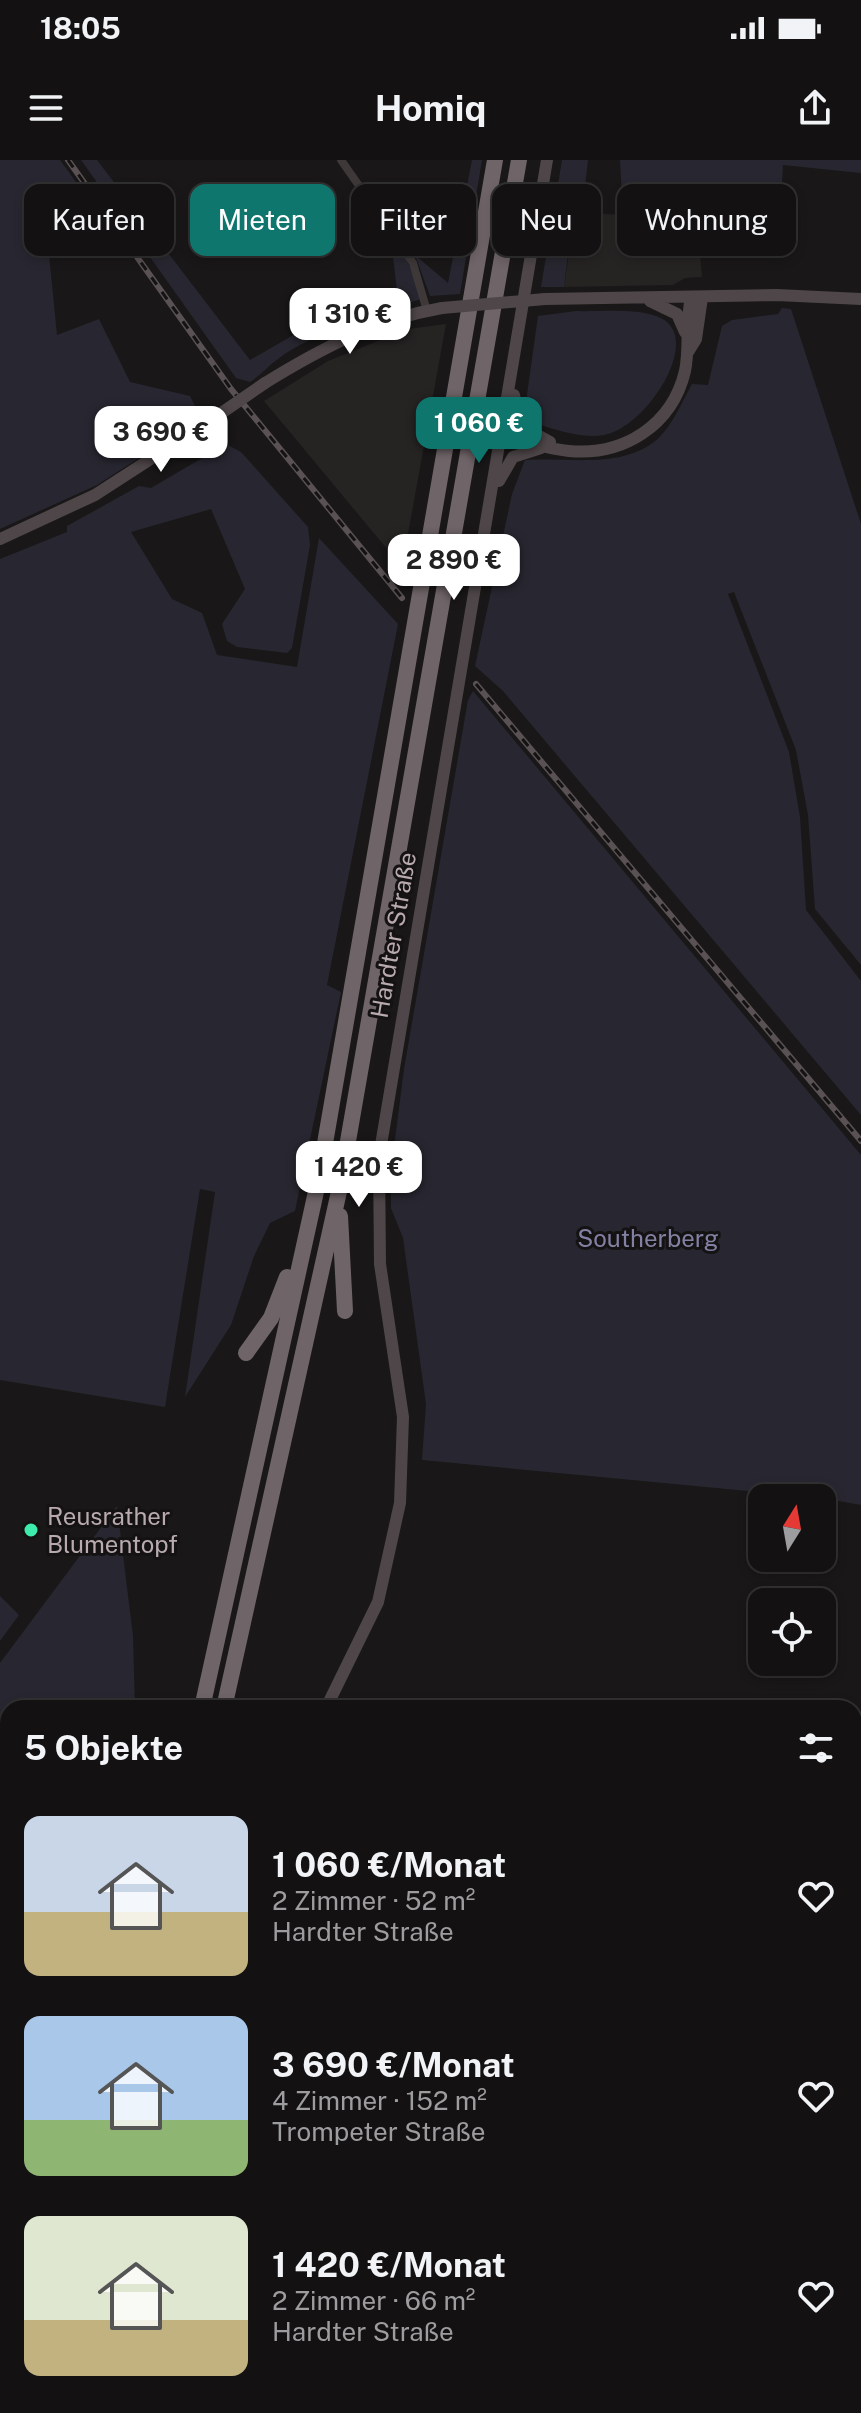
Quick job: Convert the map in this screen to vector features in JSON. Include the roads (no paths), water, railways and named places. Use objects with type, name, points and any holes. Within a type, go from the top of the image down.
[{"type":"highway","points":[[204,1700],[302,1252],[356,974],[495,160]]},
{"type":"highway","points":[[226,1700],[340,1187],[519,160]]},
{"type":"highway","points":[[340,1187],[345,1311]]},
{"type":"highway","points":[[246,1353],[271,1318],[289,1270],[302,1252]]},
{"type":"main road","name":"Hardter Straße","points":[[330,1700],[378,1602],[400,1503],[403,1417],[380,1264],[379,1157],[547,160]]},
{"type":"main road","points":[[0,539],[95,495],[265,383],[334,343],[369,328],[427,311],[545,299],[647,300],[787,295],[861,299]]},
{"type":"main road","points":[[686,334],[697,298]]},
{"type":"main road","points":[[502,438],[544,447],[592,452],[625,445],[661,418],[677,395],[688,352],[696,339],[697,298]]},
{"type":"main road","points":[[647,300],[677,314],[686,334],[688,352]]},
{"type":"main road","points":[[513,374],[516,414],[521,426],[539,439],[592,452]]},
{"type":"main road","points":[[491,498],[513,457],[544,447]]},
{"type":"street","points":[[341,160],[413,263],[427,311]]},
{"type":"railway","points":[[68,160],[231,389],[402,598]]},
{"type":"railway","points":[[476,684],[861,1141]]},
{"type":"place","name":"Reusrather Blumentopf","points":[[31,1530]]},
{"type":"park label","name":"Southerberg","points":[[648,1238]]}]
